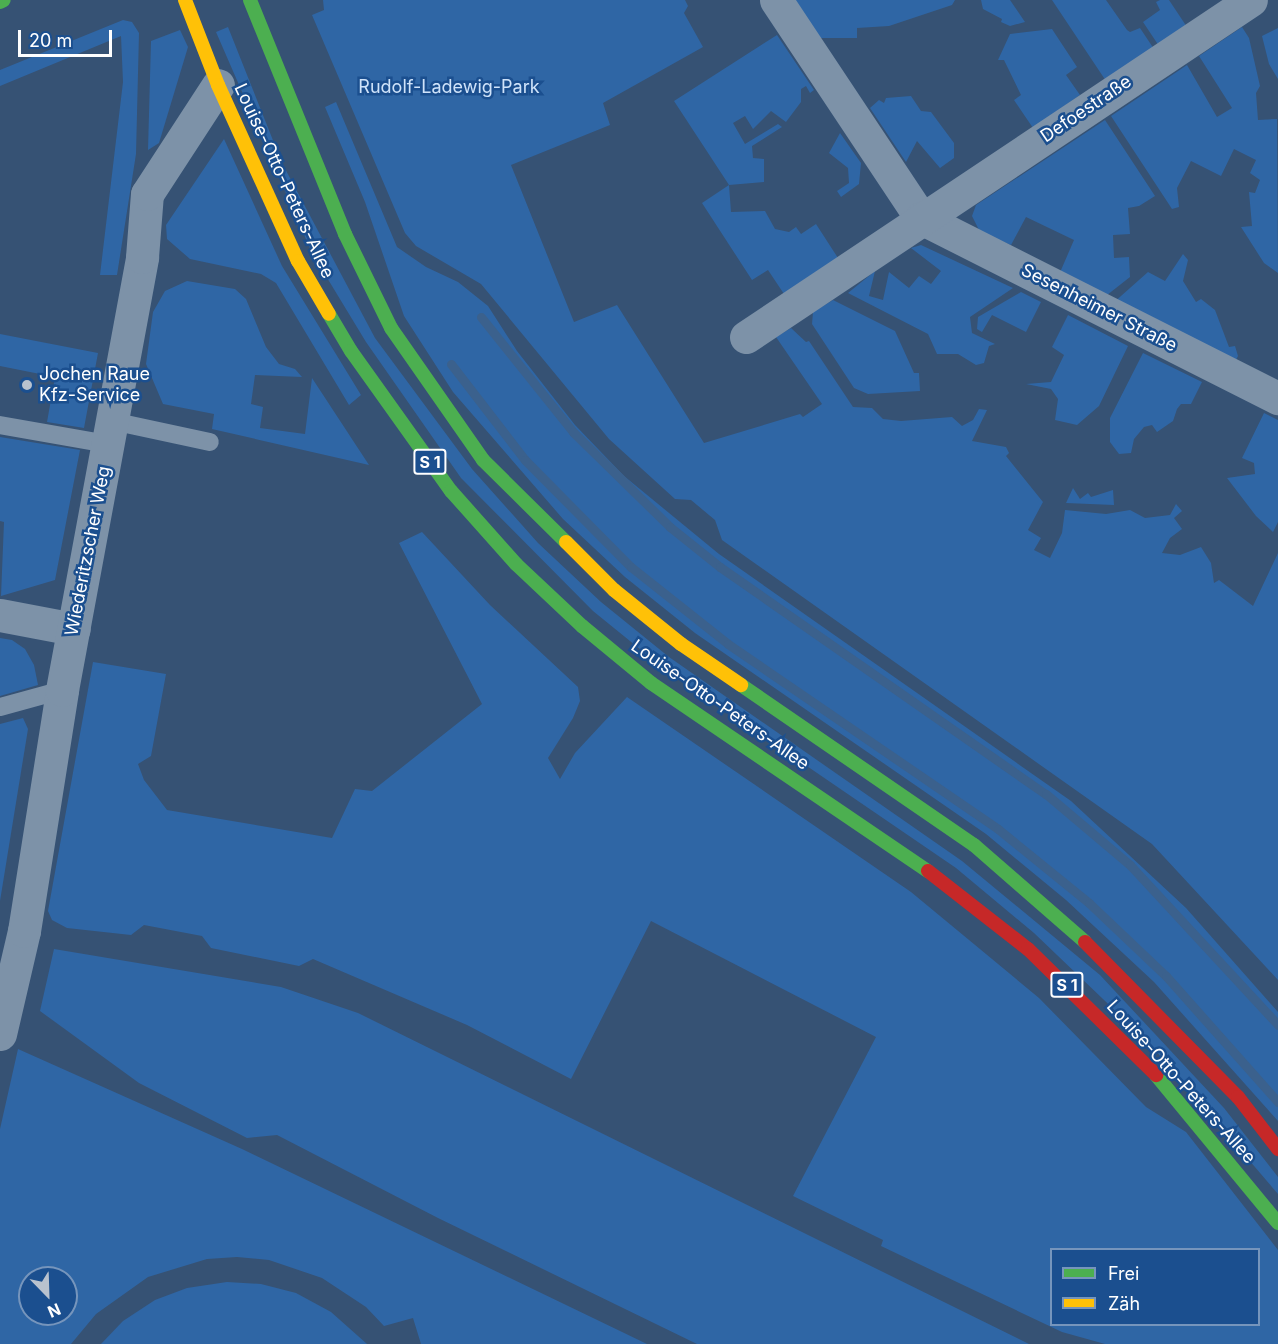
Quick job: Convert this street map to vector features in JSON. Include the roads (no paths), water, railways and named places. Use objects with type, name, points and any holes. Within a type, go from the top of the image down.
[{"type":"main road","points":[[0,2],[4,0]]},
{"type":"main road","name":"Louise-Otto-Peters-Allee","points":[[185,0],[218,86],[298,261],[351,351],[451,491],[516,564],[651,683],[948,885],[1028,949],[1138,1056],[1201,1126],[1278,1223]]},
{"type":"main road","name":"Louise-Otto-Peters-Allee","points":[[250,0],[336,213],[391,328],[442,406],[483,460],[614,590],[681,644],[974,845],[1054,911],[1172,1024],[1238,1097],[1278,1149]]},
{"type":"street","points":[[777,0],[921,218]]},
{"type":"street","name":"Defoestraße","points":[[746,337],[910,229],[921,218],[1251,0]]},
{"type":"street","name":"Wiederitzscher Weg","points":[[0,1034],[24,931],[62,690],[141,257],[147,194],[218,86]]},
{"type":"street","name":"Sesenheimer Straße","points":[[921,218],[1278,398]]},
{"type":"street","points":[[0,615],[74,629]]},
{"type":"lane","points":[[0,425],[210,442]]},
{"type":"lane","points":[[0,707],[62,690]]},
{"type":"waterway","points":[[481,317],[573,432],[670,527],[720,567],[1046,794],[1130,865],[1278,1025]]},
{"type":"waterway","points":[[451,364],[525,460],[631,567],[728,644],[998,829],[1089,903],[1166,976],[1278,1102]]},
{"type":"place","name":"Jochen Raue Kfz-Service","points":[[27,385]]},
{"type":"park label","name":"Rudolf-Ladewig-Park","points":[[449,87]]}]
